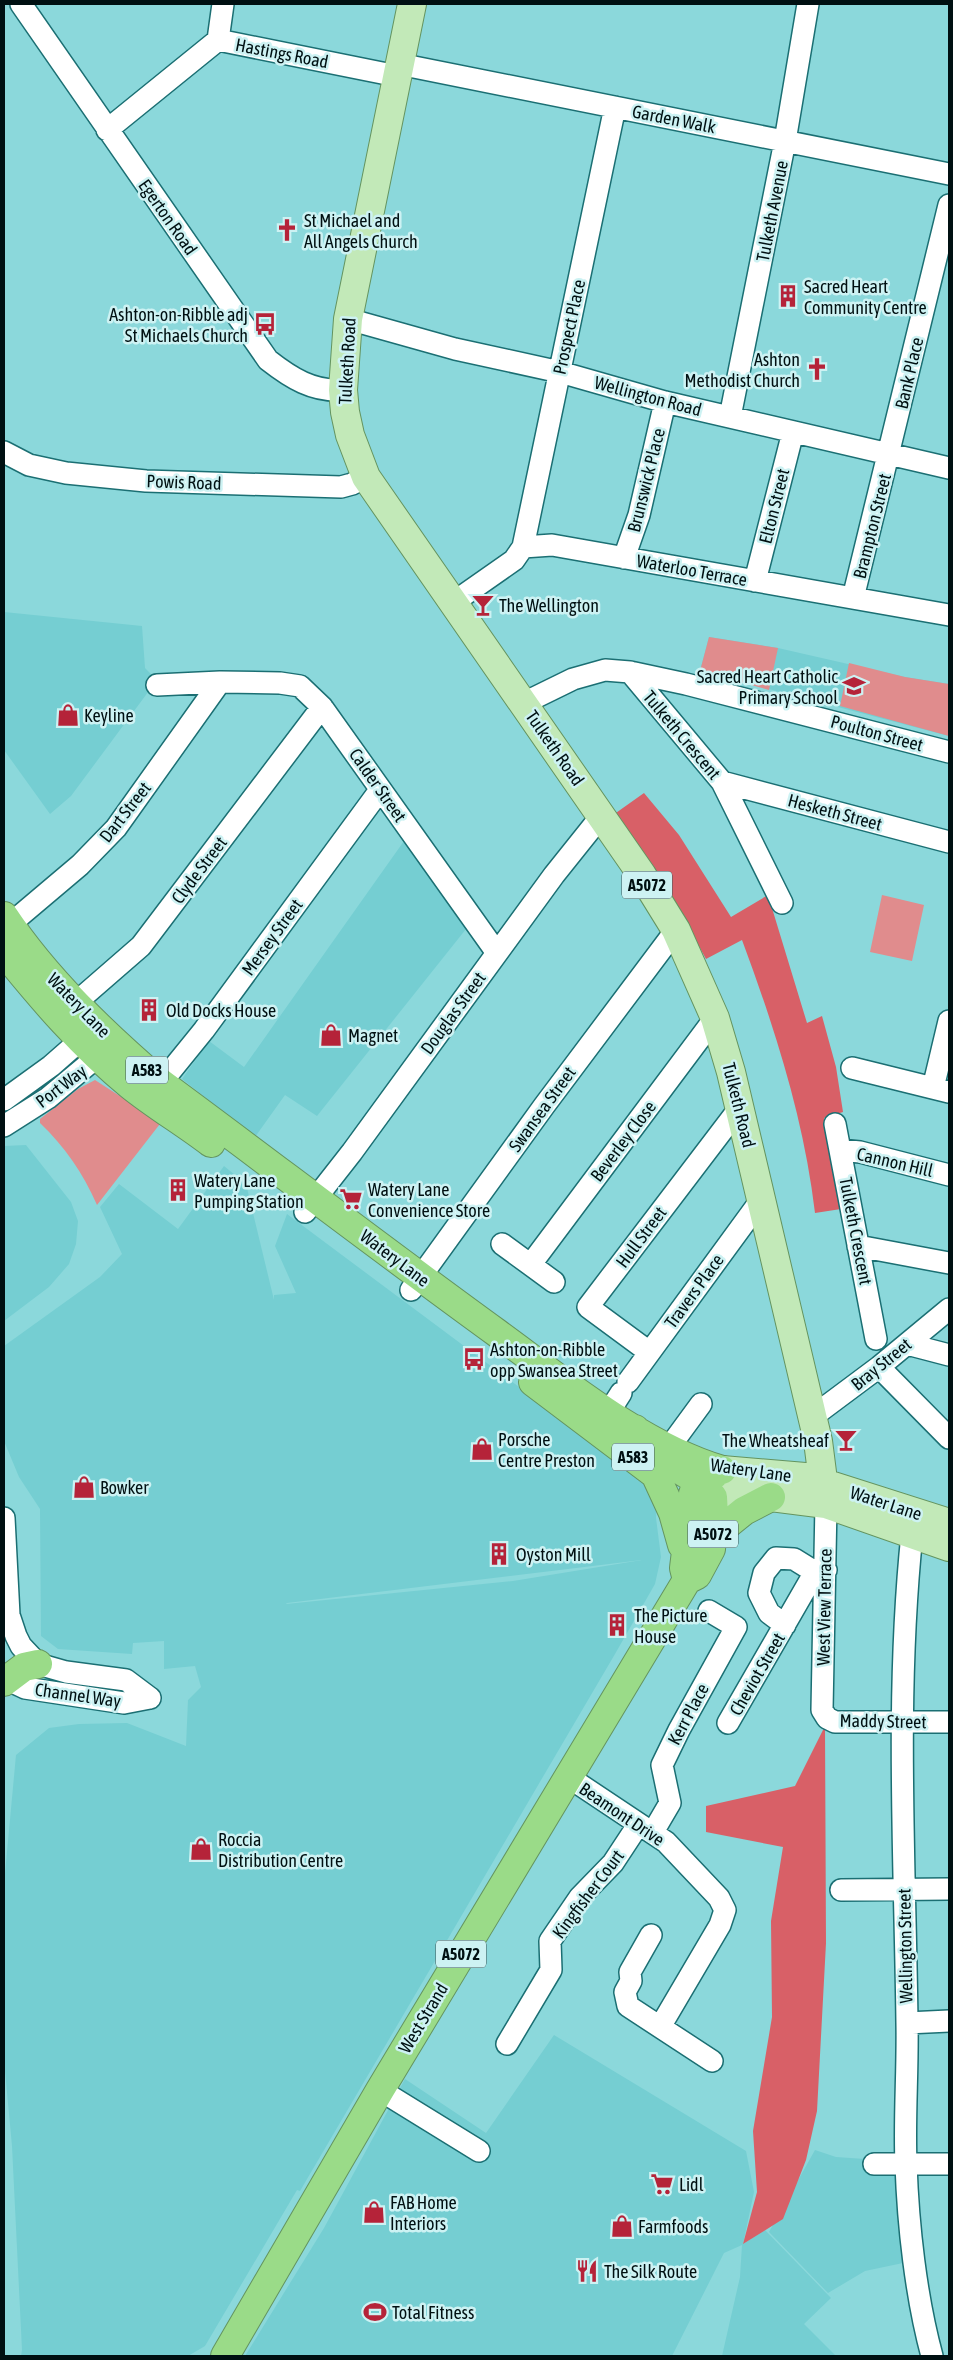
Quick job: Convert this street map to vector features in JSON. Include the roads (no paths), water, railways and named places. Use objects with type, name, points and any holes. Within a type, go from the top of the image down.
[{"type":"highway","name":"Watery Lane","points":[[7,920],[40,965],[68,1009]]},
{"type":"highway","name":"Watery Lane","points":[[4,952],[68,1009],[98,1041],[129,1085],[310,1205]]},
{"type":"highway","name":"Watery Lane","points":[[98,1041],[161,1083],[310,1205],[416,1284],[614,1404],[635,1429],[668,1449],[693,1461],[707,1486]]},
{"type":"highway","name":"Watery Lane","points":[[614,1404],[654,1474],[707,1486]]},
{"type":"highway","points":[[635,1429],[648,1450],[707,1486]]},
{"type":"highway","name":"A5072","points":[[654,1474],[673,1513],[679,1540],[687,1552]]},
{"type":"highway","name":"A5072","points":[[687,1580],[684,1568],[687,1552],[707,1486]]},
{"type":"highway","name":"West Strand","points":[[225,2356],[380,2090],[567,1776],[687,1580],[697,1575],[711,1549],[713,1536],[707,1486]]},
{"type":"highway","name":"A5072","points":[[713,1536],[748,1508],[771,1497]]},
{"type":"highway","points":[[4,1680],[24,1667],[38,1664]]},
{"type":"main road","name":"Tulketh Road","points":[[412,4],[348,319],[343,390],[344,412],[350,435],[366,477],[602,815],[676,930],[715,1018],[741,1106],[815,1429],[824,1493]]},
{"type":"main road","points":[[752,1473],[804,1452],[815,1429]]},
{"type":"main road","name":"A5072","points":[[815,1429],[827,1459],[854,1493]]},
{"type":"main road","name":"Watery Lane","points":[[707,1486],[752,1473],[805,1478],[824,1493]]},
{"type":"main road","name":"Watery Lane","points":[[707,1486],[771,1497],[824,1493]]},
{"type":"main road","name":"Water Lane","points":[[824,1493],[854,1493],[949,1523]]},
{"type":"main road","name":"Water Lane","points":[[824,1493],[912,1534],[949,1547]]},
{"type":"street","name":"Egerton Road","points":[[21,4],[268,360],[289,376],[317,389],[343,390]]},
{"type":"street","points":[[218,40],[223,4]]},
{"type":"street","name":"Tulketh Avenue","points":[[730,418],[785,141],[808,4]]},
{"type":"street","name":"Hastings Road","points":[[107,130],[218,40],[398,70]]},
{"type":"street","name":"Garden Walk","points":[[398,70],[615,107],[949,174]]},
{"type":"street","name":"Prospect Place","points":[[523,547],[615,107]]},
{"type":"street","name":"Bank Place","points":[[890,454],[949,204]]},
{"type":"street","name":"Wellington Road","points":[[348,319],[455,349],[560,372],[665,402],[949,468]]},
{"type":"street","name":"Brunswick Place","points":[[624,558],[639,515],[665,402]]},
{"type":"street","name":"Elton Street","points":[[755,581],[793,432]]},
{"type":"street","name":"Powis Road","points":[[4,452],[29,465],[66,473],[146,481],[341,487],[366,477]]},
{"type":"street","name":"Brampton Street","points":[[853,598],[890,454]]},
{"type":"street","name":"Waterloo Terrace","points":[[523,547],[552,545],[949,615]]},
{"type":"street","points":[[454,602],[514,560],[523,547]]},
{"type":"street","points":[[524,703],[573,679],[605,670],[630,672]]},
{"type":"street","name":"Poulton Street","points":[[630,672],[686,684],[949,752]]},
{"type":"street","name":"Tulketh Crescent","points":[[630,672],[722,782],[782,902]]},
{"type":"street","name":"Calder Street","points":[[157,685],[220,682],[280,683],[300,686],[322,707],[497,953]]},
{"type":"street","name":"Dart Street","points":[[7,920],[80,865],[116,828],[220,682]]},
{"type":"street","name":"Clyde Street","points":[[68,1009],[141,946],[322,707]]},
{"type":"street","name":"Hesketh Street","points":[[722,782],[949,842]]},
{"type":"street","name":"Mersey Street","points":[[161,1083],[204,1030],[380,790]]},
{"type":"street","name":"Douglas Street","points":[[310,1205],[352,1152],[497,953],[602,815]]},
{"type":"street","name":"Swansea Street","points":[[416,1284],[676,930]]},
{"type":"street","name":"Beverley Close","points":[[531,1264],[715,1018]]},
{"type":"street","points":[[852,1068],[941,1090],[949,1022]]},
{"type":"street","name":"Port Way","points":[[4,1100],[51,1066],[98,1041]]},
{"type":"street","name":"Port Way","points":[[4,1126],[48,1098],[98,1041]]},
{"type":"street","name":"Hull Street","points":[[649,1352],[588,1307],[741,1106]]},
{"type":"street","name":"Tulketh Crescent","points":[[835,1124],[876,1339]]},
{"type":"street","name":"Cannon Hill","points":[[840,1150],[860,1152],[949,1175]]},
{"type":"street","name":"Travers Place","points":[[614,1404],[649,1352],[761,1200]]},
{"type":"street","points":[[502,1244],[554,1282]]},
{"type":"street","points":[[858,1246],[949,1263]]},
{"type":"street","name":"Bray Street","points":[[815,1429],[879,1367],[949,1309]]},
{"type":"street","points":[[907,1344],[949,1355]]},
{"type":"street","points":[[879,1367],[949,1438]]},
{"type":"street","points":[[668,1449],[701,1404]]},
{"type":"street","name":"West View Terrace","points":[[822,1710],[820,1571],[824,1493]]},
{"type":"street","name":"Channel Way","points":[[4,1518],[8,1567],[8,1601],[12,1626],[22,1646],[38,1664],[66,1672],[126,1680],[150,1698],[124,1703],[25,1688],[4,1680]]},
{"type":"street","name":"Wellington Street","points":[[912,1534],[902,1722],[907,2023],[906,2163],[913,2248],[932,2356]]},
{"type":"street","name":"Cheviot Street","points":[[728,1723],[785,1624],[820,1571],[794,1559],[776,1558],[764,1574],[759,1593],[769,1613],[785,1624]]},
{"type":"street","name":"Kerr Place","points":[[645,1828],[670,1803],[662,1765],[679,1730],[736,1627],[709,1611]]},
{"type":"street","name":"Maddy Street","points":[[822,1710],[826,1718],[835,1722],[949,1722]]},
{"type":"street","name":"Beamont Drive","points":[[567,1776],[666,1842],[719,1898],[725,1910],[720,1925],[660,2027]]},
{"type":"street","name":"Kingfisher Court","points":[[507,2044],[551,1970],[550,1941],[580,1897],[645,1828]]},
{"type":"street","points":[[841,1890],[949,1889]]},
{"type":"street","points":[[651,1935],[630,1972],[631,1981],[625,1992],[628,2006],[712,2061]]},
{"type":"street","points":[[907,2023],[949,2021]]},
{"type":"street","points":[[380,2090],[480,2151]]},
{"type":"street","points":[[874,2164],[949,2164]]},
{"type":"place","name":"St Michael and All Angels Church","points":[[287,230]]},
{"type":"place","name":"Sacred Heart Community Centre","points":[[788,296]]},
{"type":"place","name":"Ashton-on-Ribble adj St Michaels Church","points":[[265,324]]},
{"type":"place","name":"Ashton Methodist Church","points":[[817,369]]},
{"type":"place","name":"The Wellington","points":[[483,605]]},
{"type":"place","name":"Sacred Heart Catholic Primary School","points":[[854,686]]},
{"type":"place","name":"Keyline","points":[[68,715]]},
{"type":"place","name":"Old Docks House","points":[[149,1010]]},
{"type":"place","name":"Magnet","points":[[331,1035]]},
{"type":"place","name":"Watery Lane Pumping Station","points":[[178,1190]]},
{"type":"place","name":"Watery Lane Convenience Store","points":[[351,1199]]},
{"type":"place","name":"Ashton-on-Ribble opp Swansea Street","points":[[474,1359]]},
{"type":"place","name":"The Wheatsheaf","points":[[846,1440]]},
{"type":"place","name":"Porsche Centre Preston","points":[[482,1449]]},
{"type":"place","name":"Bowker","points":[[84,1487]]},
{"type":"place","name":"Oyston Mill","points":[[499,1554]]},
{"type":"place","name":"The Picture House","points":[[617,1625]]},
{"type":"place","name":"Roccia Distribution Centre","points":[[201,1849]]},
{"type":"place","name":"Lidl","points":[[662,2184]]},
{"type":"place","name":"FAB Home Interiors","points":[[374,2212]]},
{"type":"place","name":"Farmfoods","points":[[622,2226]]},
{"type":"place","name":"The Silk Route","points":[[587,2271]]},
{"type":"place","name":"Total Fitness","points":[[375,2312]]}]
